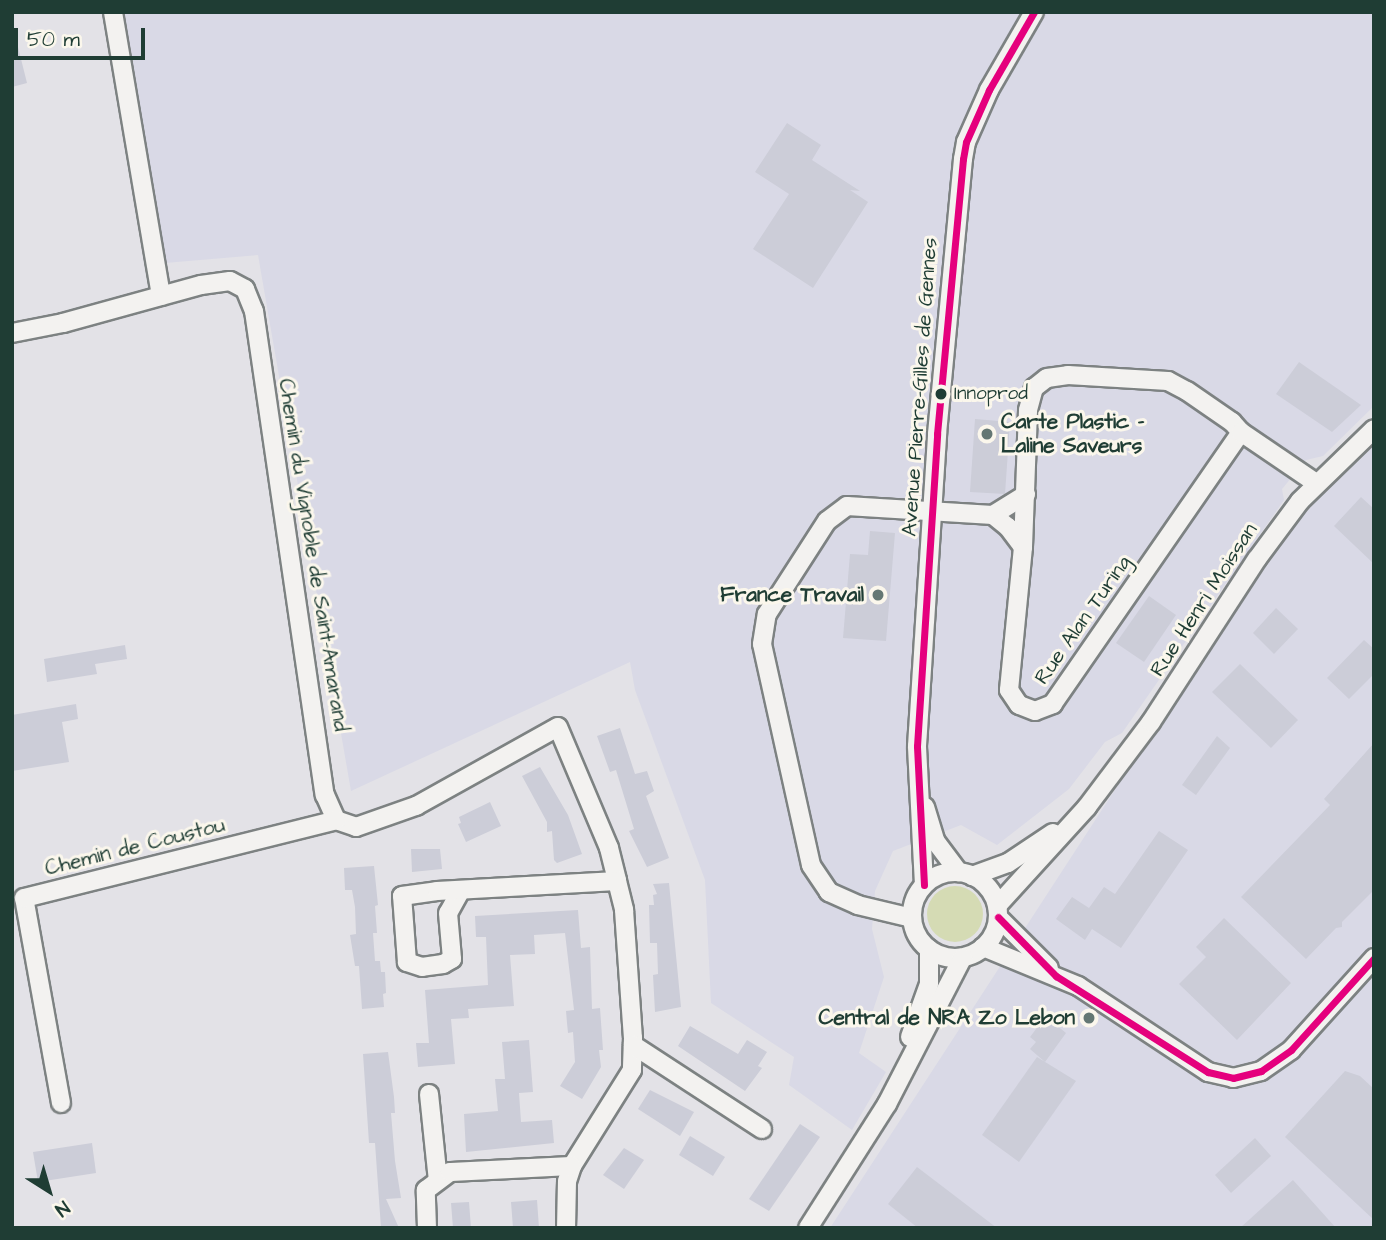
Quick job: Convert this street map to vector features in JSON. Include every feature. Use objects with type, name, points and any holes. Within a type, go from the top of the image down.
[{"type":"street","points":[[113,12],[160,296]]},
{"type":"street","name":"Avenue Pierre-Gilles de Gennes","points":[[923,885],[916,746],[949,277],[965,142],[989,90],[1034,12]]},
{"type":"street","name":"Chemin du Vignoble de Saint-Amarand","points":[[12,333],[63,323],[160,296],[230,281],[245,289],[254,311],[325,795],[336,820]]},
{"type":"street","name":"Rue Alan Turing","points":[[1241,432],[1053,704],[1035,711],[1018,705],[1009,690],[1023,547],[1028,411],[1034,388],[1046,378],[1068,375],[1168,381],[1233,422],[1241,432],[1316,483]]},
{"type":"street","name":"Rue Henri Moissan","points":[[997,911],[1087,807],[1151,722],[1279,527],[1316,483],[1374,429]]},
{"type":"street","points":[[993,515],[1026,494]]},
{"type":"street","points":[[912,919],[858,905],[829,892],[811,865],[762,644],[767,614],[827,521],[847,506],[993,515],[1008,527],[1023,547]]},
{"type":"street","points":[[336,820],[356,827],[416,806],[558,727],[609,848],[617,881],[624,911],[633,1045],[632,1070],[572,1166],[568,1181],[566,1228]]},
{"type":"street","name":"Avenue Pierre-Gilles de Gennes","points":[[918,784],[936,842],[966,874]]},
{"type":"street","name":"Rue Henri Moissan","points":[[966,874],[1008,863],[1087,807]]},
{"type":"street","name":"Chemin de Coustou","points":[[61,1104],[24,898],[336,820]]},
{"type":"street","points":[[997,911],[991,938],[984,947],[963,957],[940,955],[929,949],[915,930],[912,919],[913,907],[923,885],[946,873],[966,874],[984,883],[997,911],[1056,976]]},
{"type":"street","points":[[461,890],[448,913],[452,959],[443,964],[422,967],[407,962],[402,896],[461,890],[617,881]]},
{"type":"street","points":[[984,947],[1078,986],[1208,1072],[1233,1077],[1261,1071],[1291,1049],[1374,958]]},
{"type":"street","points":[[887,1104],[929,984],[929,949]]},
{"type":"street","points":[[808,1228],[887,1104],[963,957]]},
{"type":"street","points":[[633,1045],[762,1129]]},
{"type":"street","points":[[429,1094],[438,1181]]},
{"type":"street","points":[[427,1228],[426,1190],[450,1172],[572,1166]]},
{"type":"shaded area","points":[[117,12],[1374,12],[1374,406],[1323,456],[1306,460],[1282,489],[1284,500],[1122,733],[1105,742],[1069,789],[997,845],[961,825],[893,851],[875,891],[872,929],[884,977],[859,1053],[886,1072],[852,1130],[789,1085],[794,1057],[711,1003],[705,880],[635,690],[630,662],[351,791],[258,255],[165,263],[126,76]]},
{"type":"shaded area","points":[[1374,433],[1374,1228],[830,1228],[1291,519]]},
{"type":"green space","points":[[949,886],[961,886],[971,890],[979,898],[983,914],[979,930],[971,938],[961,942],[949,942],[939,938],[931,930],[927,920],[927,908],[931,898],[939,890]]},
{"type":"building","points":[[17,43],[27,83],[12,87],[12,44]]},
{"type":"building","points":[[787,123],[821,145],[812,160],[860,191],[850,190],[868,202],[813,288],[753,249],[789,194],[755,172]]},
{"type":"building","points":[[1299,362],[1361,405],[1332,432],[1276,394]]},
{"type":"building","points":[[975,419],[1010,422],[1005,494],[970,492]]},
{"type":"building","points":[[1361,497],[1374,509],[1374,564],[1334,526]]},
{"type":"building","points":[[870,531],[895,533],[886,641],[843,638],[850,554],[868,555]]},
{"type":"building","points":[[1149,596],[1176,615],[1144,662],[1116,643]]},
{"type":"building","points":[[1276,608],[1298,629],[1274,654],[1253,633]]},
{"type":"building","points":[[1364,640],[1374,649],[1374,674],[1349,699],[1327,678]]},
{"type":"building","points":[[125,645],[127,659],[95,664],[97,674],[47,682],[44,659]]},
{"type":"building","points":[[1240,664],[1298,720],[1271,748],[1212,692]]},
{"type":"building","points":[[76,704],[78,719],[62,722],[69,762],[12,771],[12,715]]},
{"type":"building","points":[[620,728],[635,774],[647,771],[654,791],[646,796],[669,858],[647,867],[629,831],[634,829],[616,770],[610,772],[597,736]]},
{"type":"building","points":[[1217,736],[1230,748],[1196,795],[1182,785]]},
{"type":"building","points":[[1374,743],[1374,890],[1342,922],[1342,927],[1336,928],[1306,959],[1241,897],[1330,805],[1324,799]]},
{"type":"building","points":[[540,767],[568,815],[582,854],[557,863],[554,860],[552,831],[547,832],[547,822],[522,776]]},
{"type":"building","points":[[490,802],[501,826],[466,842],[458,824],[461,823],[459,817]]},
{"type":"building","points":[[1159,831],[1188,850],[1121,948],[1092,929],[1085,940],[1056,919],[1072,897],[1089,908],[1104,887],[1115,894]]},
{"type":"building","points":[[411,849],[440,849],[442,869],[412,872]]},
{"type":"building","points":[[374,866],[378,905],[375,906],[377,933],[373,933],[375,961],[380,961],[381,972],[385,972],[386,993],[383,994],[384,1007],[362,1009],[359,966],[355,966],[350,935],[356,934],[355,907],[352,890],[345,890],[344,868]]},
{"type":"building","points":[[669,883],[681,1007],[655,1012],[653,975],[658,974],[657,943],[650,943],[649,905],[654,905],[653,895],[657,894],[653,884]]},
{"type":"building","points":[[578,910],[581,948],[590,947],[592,1009],[600,1008],[603,1050],[599,1050],[601,1067],[582,1099],[560,1086],[575,1062],[573,1032],[568,1033],[566,1011],[574,1010],[565,933],[534,935],[535,954],[510,955],[514,1006],[468,1009],[469,1018],[451,1019],[455,1064],[418,1067],[416,1043],[429,1043],[425,990],[488,985],[486,937],[476,937],[475,916]]},
{"type":"building","points":[[1224,918],[1291,983],[1237,1040],[1179,984],[1206,957],[1196,947]]},
{"type":"building","points":[[1050,1020],[1066,1033],[1045,1062],[1030,1049],[1036,1042],[1030,1037],[1039,1025],[1044,1027]]},
{"type":"building","points":[[690,1026],[738,1054],[747,1040],[767,1052],[758,1066],[762,1068],[745,1091],[678,1046]]},
{"type":"building","points":[[529,1040],[533,1092],[519,1093],[521,1122],[552,1120],[554,1143],[466,1152],[464,1114],[498,1111],[495,1079],[505,1079],[502,1042]]},
{"type":"building","points":[[388,1052],[394,1097],[395,1113],[391,1113],[395,1161],[401,1198],[386,1199],[399,1228],[381,1228],[375,1143],[369,1143],[363,1054]]},
{"type":"building","points":[[1037,1057],[1076,1081],[1019,1162],[982,1135]]},
{"type":"building","points":[[1345,1071],[1360,1076],[1374,1089],[1374,1220],[1285,1137]]},
{"type":"building","points":[[650,1090],[694,1112],[680,1136],[638,1109]]},
{"type":"building","points":[[800,1124],[820,1137],[769,1211],[749,1199]]},
{"type":"building","points":[[690,1136],[725,1157],[713,1176],[679,1155]]},
{"type":"building","points":[[1255,1138],[1271,1156],[1231,1193],[1215,1175]]},
{"type":"building","points":[[92,1143],[96,1173],[38,1182],[33,1152]]},
{"type":"building","points":[[624,1148],[644,1160],[624,1189],[603,1175]]},
{"type":"building","points":[[917,1167],[997,1228],[918,1228],[888,1204]]},
{"type":"building","points":[[1293,1180],[1336,1228],[1240,1228]]},
{"type":"building","points":[[537,1200],[539,1228],[513,1228],[511,1202]]},
{"type":"building","points":[[469,1202],[471,1228],[453,1228],[451,1203]]},
{"type":"transit line","points":[[924,885],[917,746],[937,434],[963,159],[966,142],[989,90],[1034,12]]},
{"type":"transit line","points":[[998,917],[1056,976],[1208,1072],[1233,1078],[1261,1071],[1291,1050],[1374,958]]},
{"type":"place","name":"Innoprod","points":[[941,394]]},
{"type":"place","name":"Carte Plastic - Laline Saveurs","points":[[987,434]]},
{"type":"place","name":"France Travail","points":[[878,595]]},
{"type":"place","name":"Central de NRA Zo Lebon","points":[[1089,1018]]}]
